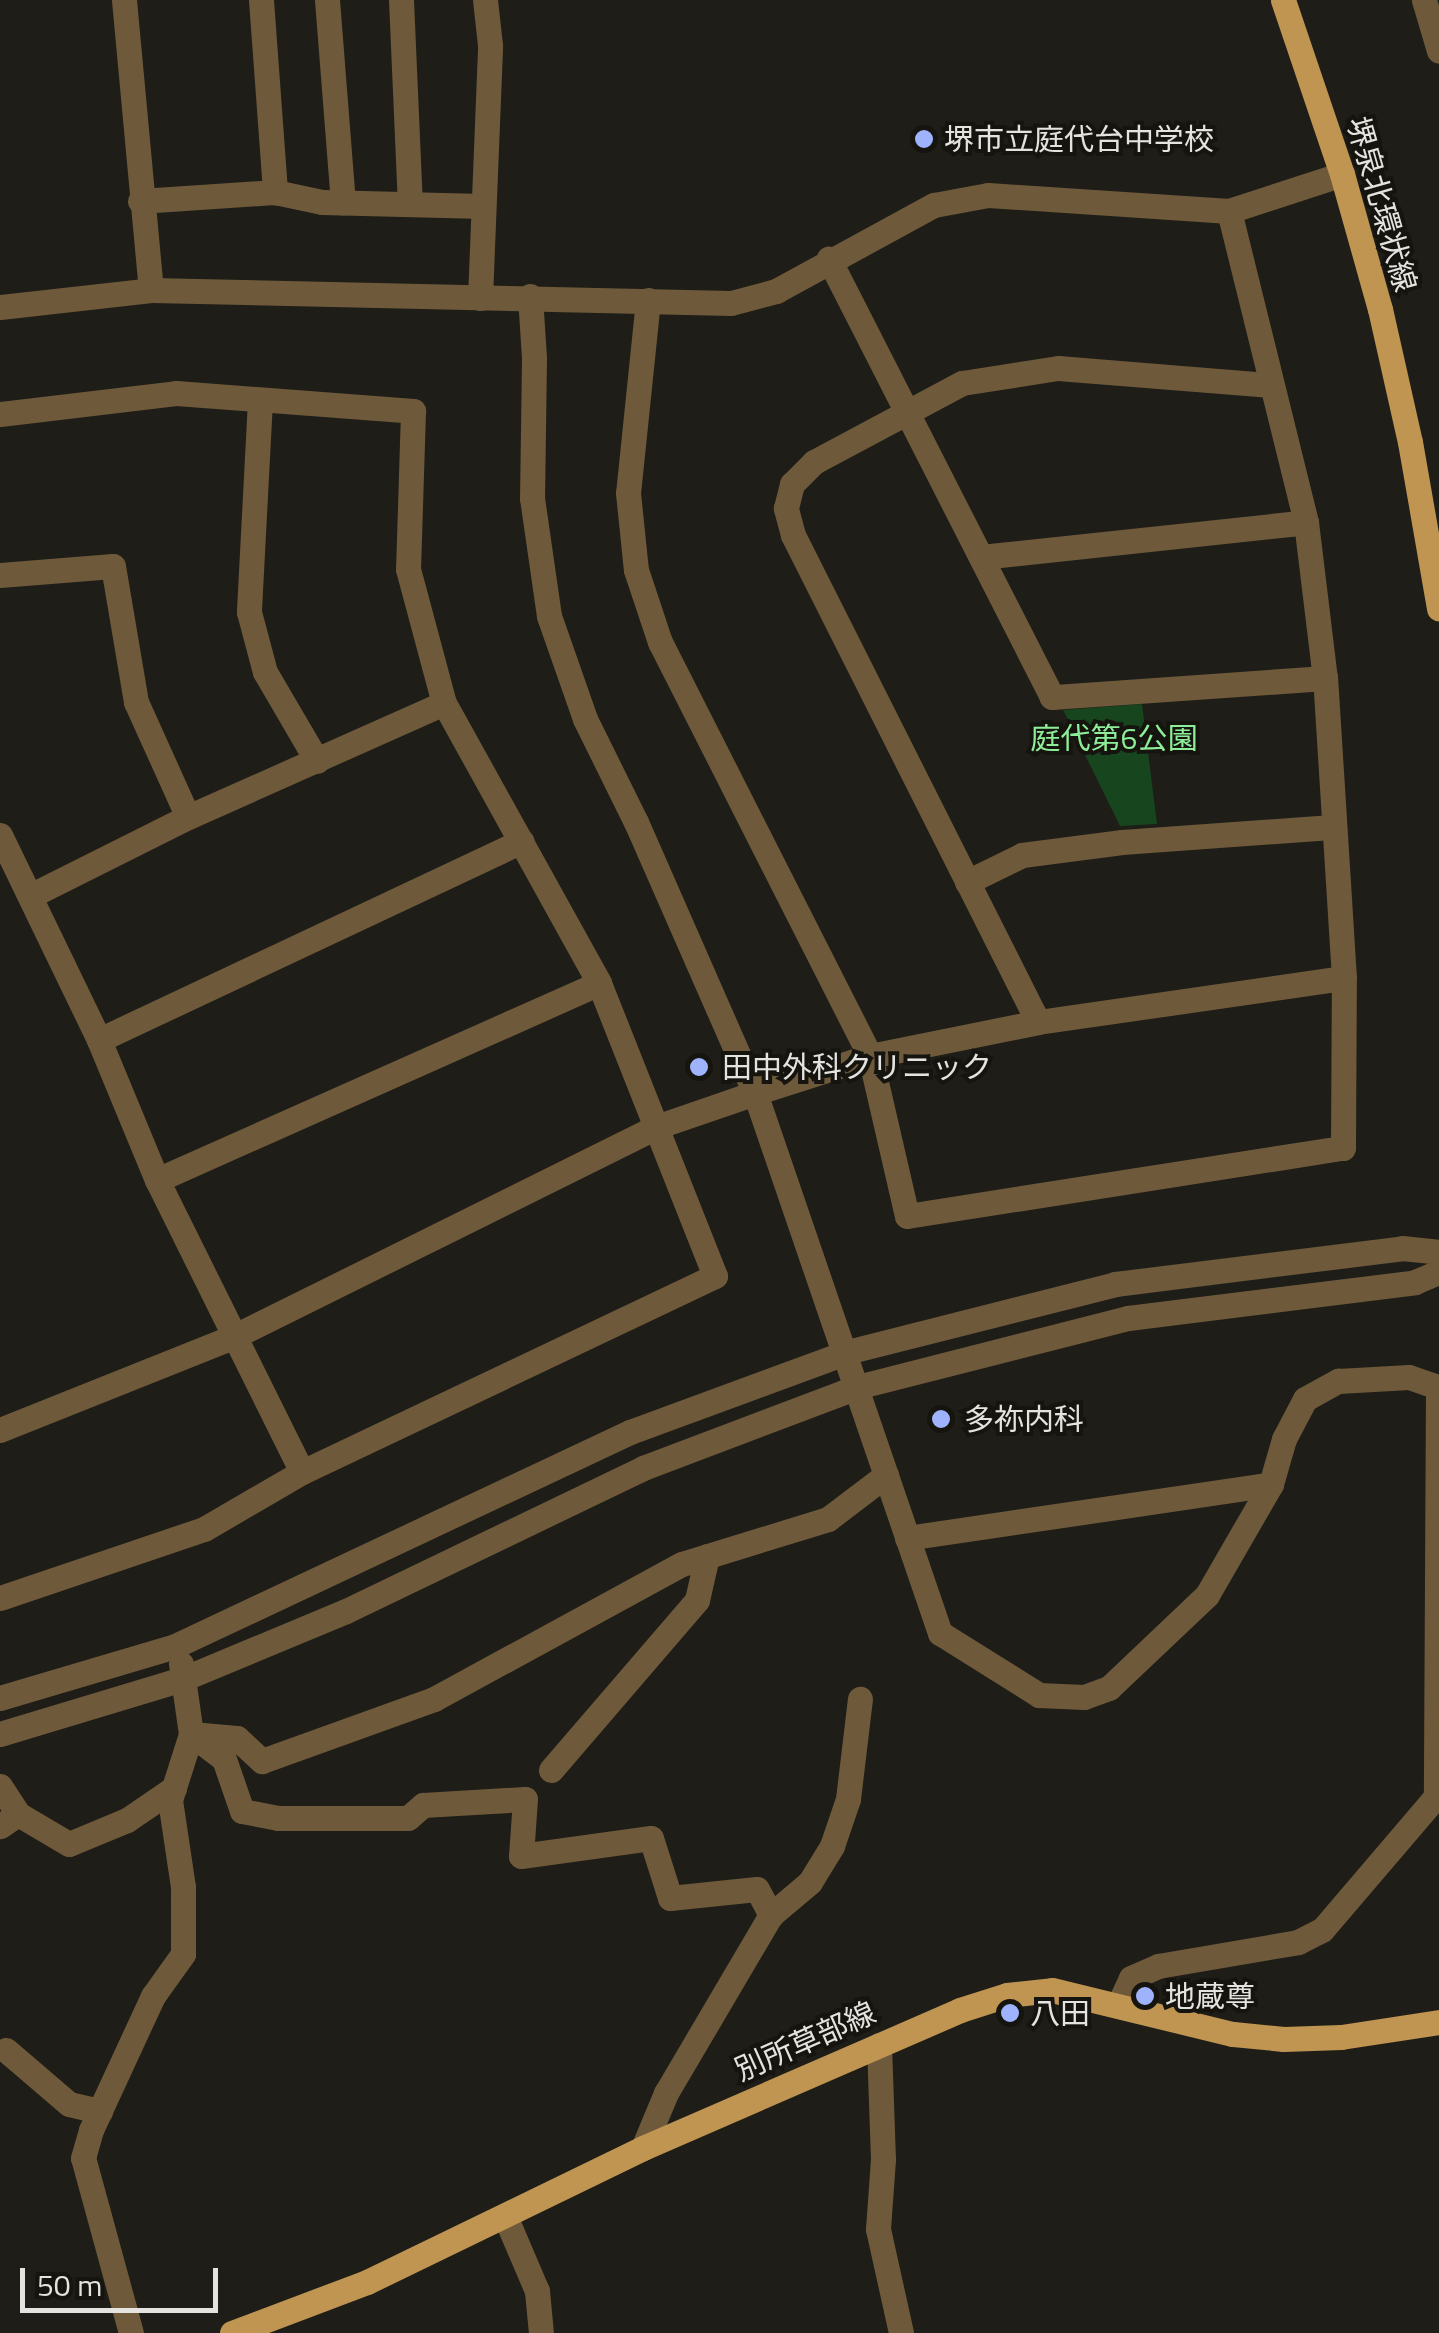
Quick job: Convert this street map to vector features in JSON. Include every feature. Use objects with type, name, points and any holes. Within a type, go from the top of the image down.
[{"type":"main road","name":"堺泉北環状線","points":[[1283,0],[1342,174],[1410,442],[1439,608]]},
{"type":"main road","name":"別所草部線","points":[[232,2333],[367,2282],[642,2148],[960,2010],[1029,1990],[1052,1990],[1233,2034],[1284,2040],[1439,2022]]},
{"type":"street","points":[[124,0],[140,201],[152,290]]},
{"type":"street","points":[[262,0],[275,192]]},
{"type":"street","points":[[327,0],[343,202]]},
{"type":"street","points":[[401,0],[410,204]]},
{"type":"street","points":[[480,298],[490,45],[485,0]]},
{"type":"street","points":[[1431,13],[1439,51]]},
{"type":"street","points":[[0,307],[152,290],[731,303],[776,291],[934,204],[988,195],[1230,210],[1342,174]]},
{"type":"street","points":[[140,201],[275,192],[343,202],[483,206]]},
{"type":"street","points":[[648,300],[628,493],[636,570],[660,642],[870,1056],[906,1216],[1342,1148],[1344,978],[1324,678],[1306,522],[1230,210]]},
{"type":"street","points":[[830,260],[1052,697],[1324,678]]},
{"type":"street","points":[[530,296],[532,498],[549,616],[585,719],[636,822],[756,1093],[940,1632],[1038,1695],[1084,1697],[1124,1678],[1207,1595],[1271,1484],[1284,1439],[1305,1399],[1338,1381],[1409,1378],[1438,1387],[1438,1794],[1352,1900],[1322,1930],[1298,1942],[1158,1966],[1131,1978],[1118,2006]]},
{"type":"street","points":[[1038,1022],[793,535],[786,508],[792,484],[814,462],[962,383],[1058,368],[1271,385]]},
{"type":"street","points":[[0,414],[176,394],[414,411],[408,569],[444,702],[599,982],[715,1276],[302,1472],[204,1529],[0,1598]]},
{"type":"street","points":[[260,400],[249,612],[265,672],[317,761]]},
{"type":"street","points":[[981,557],[1306,522]]},
{"type":"street","points":[[0,574],[113,566],[136,702],[188,817]]},
{"type":"street","points":[[30,896],[188,817],[444,702]]},
{"type":"street","points":[[968,882],[1022,854],[1331,827]]},
{"type":"street","points":[[0,835],[99,1040],[157,1180],[302,1472]]},
{"type":"street","points":[[99,1040],[521,841]]},
{"type":"street","points":[[0,1430],[234,1336],[656,1128],[756,1093],[870,1056],[1038,1022],[1344,978]]},
{"type":"street","points":[[157,1180],[599,982]]},
{"type":"street","points":[[0,1698],[174,1646],[630,1432],[846,1352],[1115,1284],[1402,1248],[1439,1252]]},
{"type":"street","points":[[0,1734],[185,1678],[346,1612],[643,1468],[858,1387],[1128,1318],[1416,1282],[1439,1272]]},
{"type":"street","points":[[191,1734],[236,1738],[262,1760],[434,1699],[682,1564],[828,1519],[886,1475]]},
{"type":"street","points":[[907,1538],[1271,1484]]},
{"type":"street","points":[[551,1770],[697,1600],[708,1556]]},
{"type":"street","points":[[131,2333],[83,2158],[152,1996],[183,1954],[183,1887],[170,1800],[191,1734],[185,1678],[174,1646]]},
{"type":"street","points":[[642,2148],[666,2093],[771,1915],[810,1882],[832,1846],[848,1798],[860,1699]]},
{"type":"street","points":[[191,1734],[224,1759],[242,1810],[278,1818],[408,1818],[422,1805],[525,1799],[521,1856],[651,1838],[670,1898],[757,1890],[771,1915]]},
{"type":"street","points":[[0,1786],[9,1820],[69,1844],[127,1820],[174,1788]]},
{"type":"street","points":[[879,2045],[883,2158],[878,2229],[902,2333]]},
{"type":"street","points":[[6,2050],[70,2104],[100,2111]]},
{"type":"street","points":[[505,2216],[537,2291],[541,2333]]},
{"type":"green space","name":"庭代第6公園","points":[[1142,704],[1157,824],[1120,826],[1063,710]]},
{"type":"place","name":"堺市立庭代台中学校","points":[[924,139]]},
{"type":"place","name":"田中外科クリニック","points":[[699,1067]]},
{"type":"place","name":"多祢内科","points":[[941,1419]]},
{"type":"place","name":"地蔵尊","points":[[1145,1996]]},
{"type":"place","name":"八田","points":[[1010,2013]]}]
